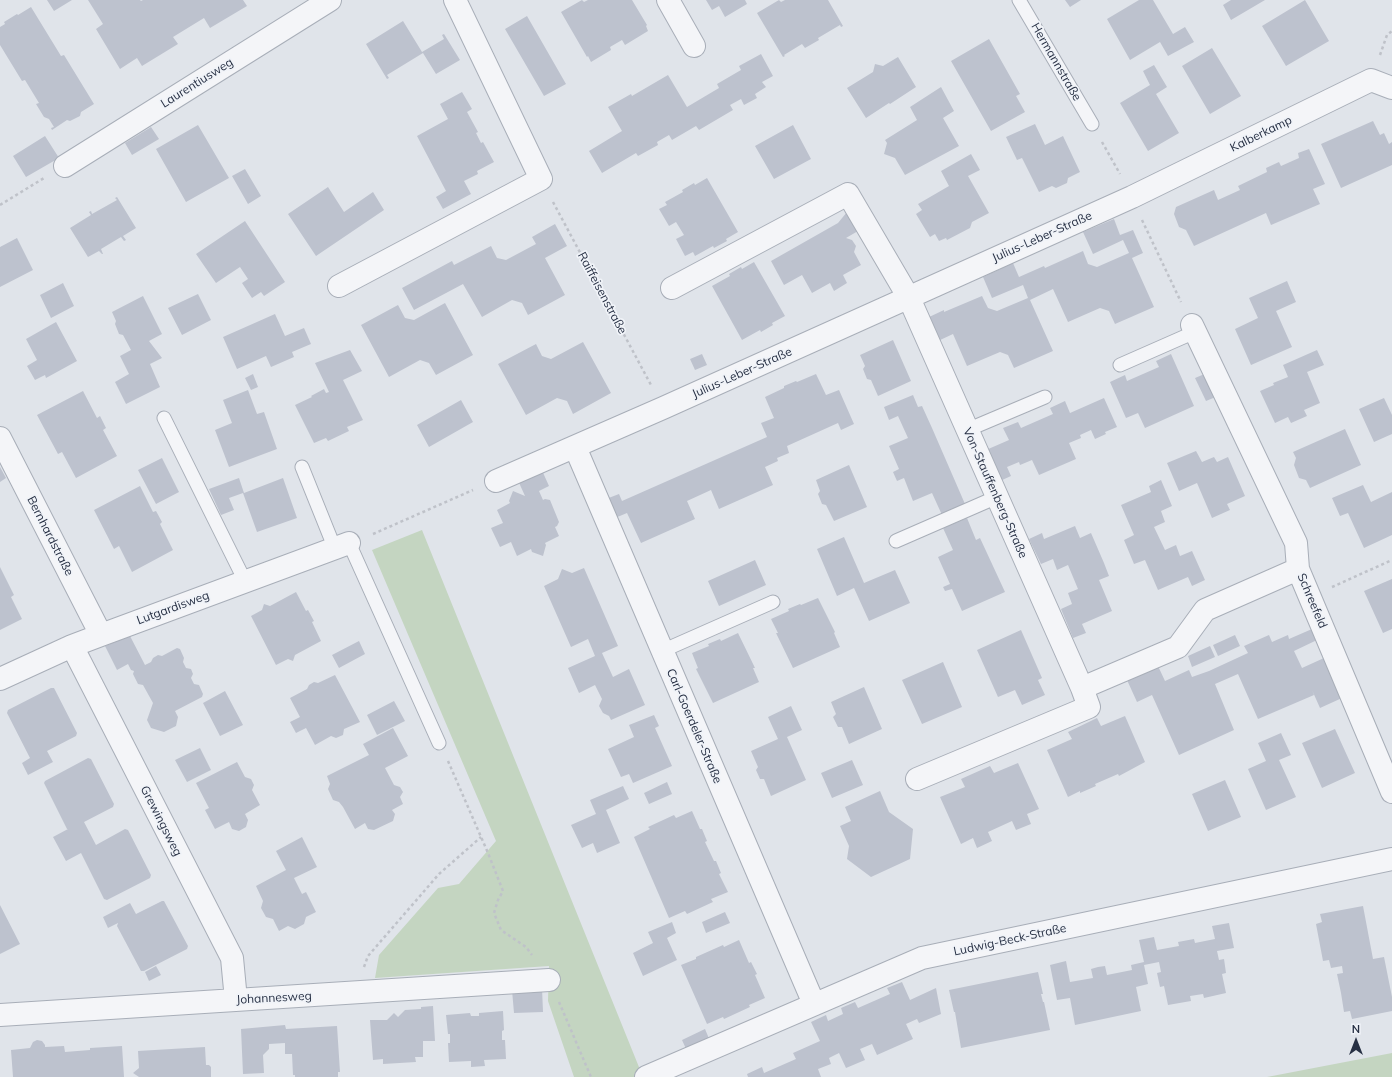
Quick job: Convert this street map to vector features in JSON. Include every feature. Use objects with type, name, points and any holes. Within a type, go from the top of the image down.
[{"type":"street","name":"Laurentiusweg","points":[[64,166],[330,0]]},
{"type":"street","points":[[339,286],[540,179],[455,0]]},
{"type":"street","points":[[668,0],[694,46]]},
{"type":"street","name":"Kalberkamp","points":[[1132,197],[1371,80],[1392,88]]},
{"type":"street","points":[[672,288],[848,194],[909,298]]},
{"type":"street","name":"Julius-Leber-Straße","points":[[496,481],[663,408],[1132,197]]},
{"type":"street","name":"Von-Stauffenberg-Straße","points":[[909,298],[1082,688],[1089,707],[918,779]]},
{"type":"street","name":"Schreefeld","points":[[1193,328],[1296,543],[1298,569],[1392,792]]},
{"type":"street","name":"Bernhardstraße","points":[[0,438],[101,635]]},
{"type":"street","name":"Carl-Goerdeler-Straße","points":[[574,447],[814,1004]]},
{"type":"street","name":"Lutgardisweg","points":[[0,679],[72,646],[342,546]]},
{"type":"street","points":[[1082,688],[1178,647],[1205,610],[1298,569]]},
{"type":"street","name":"Grewingsweg","points":[[72,646],[232,958],[236,1000]]},
{"type":"street","name":"Ludwig-Beck-Straße","points":[[646,1077],[922,958],[1392,859]]},
{"type":"street","name":"Johannesweg","points":[[0,1016],[549,980]]},
{"type":"lane","name":"Hermannstraße","points":[[1020,0],[1092,124]]},
{"type":"lane","points":[[1120,365],[1193,328]]},
{"type":"lane","points":[[967,430],[1045,397]]},
{"type":"lane","points":[[164,418],[245,581]]},
{"type":"lane","points":[[302,467],[440,743]]},
{"type":"lane","points":[[896,541],[997,497]]},
{"type":"lane","points":[[662,651],[773,602]]},
{"type":"path","points":[[1092,124],[1132,197],[1193,328]]},
{"type":"path","points":[[0,205],[64,166]]},
{"type":"path","name":"Raiffeisenstraße","points":[[540,179],[663,408]]},
{"type":"path","points":[[342,546],[496,481]]},
{"type":"path","points":[[1310,597],[1392,560]]},
{"type":"path","points":[[440,743],[481,836],[503,891],[498,900],[494,913],[501,930],[526,947],[549,980],[591,1077]]},
{"type":"path","points":[[353,993],[368,956],[439,874],[481,836]]},
{"type":"green space","points":[[422,530],[643,1077],[574,1077],[548,1001],[549,966],[375,978],[379,955],[438,888],[459,884],[496,841],[372,550]]},
{"type":"green space","points":[[1392,1053],[1392,1077],[1267,1077]]},
{"type":"building","points":[[47,0],[72,0],[54,11]]},
{"type":"building","points":[[88,0],[243,0],[247,6],[210,28],[204,18],[173,37],[178,44],[142,66],[137,58],[120,69],[96,29],[103,24]]},
{"type":"building","points":[[582,0],[584,2],[588,0],[632,0],[647,25],[648,31],[625,45],[622,40],[610,47],[611,50],[591,62],[561,12]]},
{"type":"building","points":[[706,0],[745,0],[747,4],[725,17],[719,6],[712,10]]},
{"type":"building","points":[[779,0],[781,2],[785,0],[828,0],[843,26],[841,27],[840,25],[818,38],[819,40],[805,48],[802,44],[783,57],[757,13]]},
{"type":"building","points":[[1065,0],[1081,0],[1070,7]]},
{"type":"building","points":[[1139,0],[1153,0],[1173,34],[1185,27],[1194,42],[1168,56],[1160,42],[1130,60],[1107,19]]},
{"type":"building","points":[[1231,0],[1265,0],[1231,20],[1223,5]]},
{"type":"building","points":[[1305,0],[1329,41],[1286,66],[1262,26]]},
{"type":"building","points":[[31,7],[61,56],[64,55],[94,104],[81,112],[80,116],[70,121],[67,120],[52,130],[51,128],[54,127],[49,119],[44,117],[36,104],[39,103],[25,80],[22,81],[0,45],[0,27],[5,24],[4,22]]},
{"type":"building","points":[[527,16],[566,84],[544,96],[505,29]]},
{"type":"building","points":[[403,21],[422,52],[444,39],[442,35],[444,34],[460,60],[436,74],[423,53],[387,75],[389,78],[387,79],[366,44]]},
{"type":"building","points":[[989,39],[1020,94],[1016,96],[1025,112],[991,131],[951,61]]},
{"type":"building","points":[[1212,48],[1241,96],[1210,114],[1182,66]]},
{"type":"building","points":[[761,54],[773,76],[762,82],[766,87],[755,94],[757,98],[744,105],[741,99],[730,105],[733,110],[699,130],[696,126],[672,140],[669,135],[657,142],[658,145],[638,156],[636,153],[602,173],[589,151],[622,131],[608,107],[631,94],[632,96],[668,75],[687,107],[719,88],[717,84],[741,70],[739,66]]},
{"type":"building","points":[[898,57],[916,87],[866,118],[847,88],[873,72],[875,64],[883,66]]},
{"type":"building","points":[[1154,65],[1167,87],[1156,94],[1179,133],[1148,151],[1120,103],[1150,85],[1143,71]]},
{"type":"building","points":[[941,87],[954,111],[943,118],[959,146],[905,175],[895,158],[884,154],[887,143],[885,140],[917,120],[910,107]]},
{"type":"building","points":[[462,92],[472,109],[467,112],[478,132],[476,133],[481,143],[483,142],[494,162],[477,171],[478,174],[464,181],[471,194],[443,209],[436,197],[446,191],[417,136],[448,119],[440,104]]},
{"type":"building","points":[[1373,121],[1380,135],[1384,133],[1389,144],[1392,142],[1392,165],[1341,188],[1321,144]]},
{"type":"building","points":[[1035,124],[1045,145],[1063,136],[1080,172],[1068,178],[1067,183],[1056,188],[1052,186],[1039,192],[1022,158],[1017,160],[1006,137]]},
{"type":"building","points":[[198,125],[229,178],[186,202],[156,149]]},
{"type":"building","points":[[793,125],[811,159],[774,179],[755,146]]},
{"type":"building","points":[[151,127],[159,139],[132,155],[125,143]]},
{"type":"building","points":[[45,136],[59,158],[26,177],[13,156]]},
{"type":"building","points":[[1309,149],[1325,184],[1313,189],[1320,204],[1271,225],[1266,213],[1194,246],[1186,230],[1179,227],[1174,214],[1176,207],[1214,190],[1218,200],[1240,190],[1238,186],[1267,172],[1266,168],[1279,162],[1281,166],[1299,158],[1298,153]]},
{"type":"building","points":[[971,154],[980,170],[968,176],[989,213],[972,222],[970,228],[947,240],[946,238],[939,241],[935,234],[930,237],[916,214],[922,210],[918,204],[949,186],[941,171]]},
{"type":"building","points":[[245,169],[261,196],[248,204],[232,176]]},
{"type":"building","points":[[707,178],[738,232],[726,239],[727,241],[714,248],[713,246],[695,256],[693,252],[685,256],[676,239],[684,235],[676,222],[669,226],[659,209],[667,205],[665,202],[683,192],[682,190]]},
{"type":"building","points":[[328,187],[344,212],[373,192],[384,210],[316,256],[288,214]]},
{"type":"building","points":[[117,197],[136,228],[123,236],[126,240],[124,241],[121,237],[101,249],[103,254],[99,251],[88,257],[70,228],[91,215],[89,212],[91,211],[92,214],[117,200],[115,198]]},
{"type":"building","points":[[847,212],[858,231],[846,238],[852,240],[856,246],[854,252],[861,265],[843,275],[847,283],[834,291],[830,283],[812,293],[802,275],[784,285],[771,261],[838,223]]},
{"type":"building","points":[[1114,219],[1120,235],[1133,230],[1143,253],[1132,258],[1154,307],[1115,324],[1109,311],[1100,308],[1068,322],[1053,289],[1030,300],[1053,351],[1014,368],[1008,355],[1000,352],[967,366],[953,334],[938,341],[927,318],[982,296],[988,308],[997,311],[1028,298],[1023,285],[992,298],[983,277],[1013,263],[1019,277],[1044,266],[1045,268],[1083,251],[1088,264],[1097,267],[1129,253],[1123,240],[1093,254],[1083,232]]},
{"type":"building","points":[[245,221],[285,282],[264,296],[261,292],[252,298],[242,283],[248,279],[240,267],[216,283],[196,254]]},
{"type":"building","points":[[555,224],[567,246],[545,258],[565,295],[528,315],[522,303],[512,300],[482,317],[463,284],[414,310],[402,288],[452,261],[454,265],[491,246],[497,258],[506,260],[536,244],[532,237]]},
{"type":"building","points":[[17,238],[33,270],[0,287],[0,247]]},
{"type":"building","points":[[754,262],[785,316],[772,323],[773,325],[761,332],[760,330],[742,340],[712,286],[730,276],[729,274],[741,267],[742,269]]},
{"type":"building","points":[[1287,281],[1296,302],[1276,311],[1292,347],[1251,365],[1235,329],[1258,318],[1249,298]]},
{"type":"building","points":[[63,283],[74,306],[51,318],[40,295]]},
{"type":"building","points":[[198,294],[211,320],[182,335],[168,308]]},
{"type":"building","points":[[143,296],[162,334],[149,341],[162,358],[150,364],[160,387],[126,404],[115,382],[129,374],[120,356],[131,350],[123,335],[119,334],[112,312]]},
{"type":"building","points":[[445,303],[473,355],[436,375],[429,363],[420,360],[389,377],[361,325],[398,305],[405,318],[414,320]]},
{"type":"building","points":[[275,314],[285,336],[304,328],[311,344],[292,352],[294,357],[271,367],[266,356],[237,369],[223,337]]},
{"type":"building","points":[[56,322],[77,361],[46,378],[45,375],[35,380],[27,366],[37,360],[26,339]]},
{"type":"building","points":[[893,340],[911,381],[878,396],[871,380],[867,379],[863,369],[865,366],[860,355]]},
{"type":"building","points":[[583,342],[611,393],[573,414],[567,401],[557,398],[526,415],[498,364],[536,344],[542,356],[551,359]]},
{"type":"building","points":[[350,350],[362,371],[343,380],[363,420],[347,427],[349,431],[328,441],[326,438],[314,443],[295,405],[312,397],[311,396],[324,389],[326,393],[329,392],[315,363]]},
{"type":"building","points":[[1317,350],[1324,365],[1307,372],[1320,403],[1304,410],[1307,416],[1291,423],[1288,417],[1275,423],[1260,391],[1274,385],[1273,383],[1288,377],[1283,365]]},
{"type":"building","points":[[702,354],[707,365],[695,370],[690,359]]},
{"type":"building","points":[[1171,354],[1194,406],[1145,428],[1138,413],[1126,418],[1110,382],[1125,375],[1127,381],[1159,367],[1156,361]]},
{"type":"building","points":[[1207,373],[1218,396],[1206,401],[1195,378]]},
{"type":"building","points":[[253,374],[258,387],[251,390],[245,378]]},
{"type":"building","points":[[816,374],[826,395],[839,390],[854,424],[841,430],[838,423],[787,446],[789,453],[777,458],[778,461],[765,467],[773,485],[719,509],[711,490],[687,501],[695,519],[641,543],[627,513],[615,518],[606,499],[619,494],[622,501],[767,437],[761,423],[774,418],[765,397],[784,388],[784,386]]},
{"type":"building","points":[[248,390],[257,414],[264,412],[277,449],[229,467],[215,430],[232,423],[223,400]]},
{"type":"building","points":[[83,391],[97,418],[100,416],[106,428],[103,430],[117,456],[76,478],[62,452],[58,454],[37,415]]},
{"type":"building","points":[[913,395],[918,407],[922,406],[965,504],[942,515],[932,493],[913,501],[904,478],[897,481],[893,472],[899,469],[889,446],[908,438],[898,416],[889,420],[884,407]]},
{"type":"building","points":[[1104,398],[1117,427],[1105,432],[1106,434],[1095,439],[1091,430],[1080,435],[1081,438],[1069,443],[1076,459],[1039,475],[1032,460],[1020,465],[1019,462],[1007,467],[1011,476],[1000,481],[986,450],[1009,440],[1003,428],[1018,422],[1021,428],[1053,414],[1050,408],[1065,401],[1070,413]]},
{"type":"building","points":[[1384,398],[1392,415],[1392,434],[1374,442],[1359,409]]},
{"type":"building","points":[[461,400],[473,422],[429,447],[417,425]]},
{"type":"building","points":[[1345,429],[1361,465],[1310,488],[1306,480],[1299,478],[1294,465],[1296,458],[1293,452]]},
{"type":"building","points":[[1196,451],[1202,462],[1214,457],[1217,462],[1228,457],[1245,496],[1227,504],[1230,510],[1212,518],[1197,483],[1179,491],[1167,463]]},
{"type":"building","points":[[162,458],[179,492],[156,504],[138,470]]},
{"type":"building","points":[[849,465],[867,507],[834,521],[826,505],[822,504],[818,494],[820,491],[816,480]]},
{"type":"building","points":[[540,466],[549,486],[539,491],[543,500],[550,500],[559,522],[555,527],[559,536],[545,543],[546,545],[543,556],[532,552],[531,549],[517,556],[511,542],[500,547],[491,528],[503,523],[497,510],[510,503],[509,501],[513,491],[525,496],[516,476]]},
{"type":"building","points":[[0,467],[6,478],[0,482]]},
{"type":"building","points":[[239,478],[244,493],[283,478],[297,518],[257,532],[243,493],[229,498],[234,510],[221,515],[209,489]]},
{"type":"building","points":[[1161,480],[1172,506],[1161,511],[1165,522],[1154,527],[1165,550],[1176,545],[1180,556],[1192,551],[1205,580],[1192,586],[1188,577],[1158,590],[1145,560],[1134,564],[1124,540],[1134,535],[1121,505],[1151,492],[1149,486]]},
{"type":"building","points":[[1363,485],[1371,502],[1392,492],[1392,535],[1364,548],[1348,513],[1340,516],[1332,498]]},
{"type":"building","points":[[140,486],[153,512],[156,511],[162,522],[160,524],[173,550],[132,572],[119,546],[114,549],[94,510]]},
{"type":"building","points":[[967,518],[976,540],[980,538],[1005,592],[962,611],[952,589],[945,591],[943,587],[950,584],[938,557],[953,550],[943,528]]},
{"type":"building","points":[[1075,526],[1080,538],[1091,533],[1109,576],[1099,580],[1112,611],[1082,624],[1086,633],[1073,638],[1061,609],[1072,604],[1068,593],[1078,589],[1068,565],[1057,570],[1053,559],[1041,564],[1029,539],[1042,533],[1044,539]]},
{"type":"building","points":[[844,537],[864,583],[895,570],[910,603],[869,621],[854,588],[837,596],[817,549]]},
{"type":"building","points":[[755,560],[766,585],[719,606],[708,581]]},
{"type":"building","points":[[0,567],[14,595],[11,597],[22,619],[0,630]]},
{"type":"building","points":[[584,568],[618,646],[602,653],[613,677],[629,669],[645,705],[611,720],[609,716],[603,713],[599,706],[602,699],[595,685],[579,693],[568,668],[595,656],[588,639],[571,647],[544,586],[558,579],[562,569],[572,573]]},
{"type":"building","points":[[1392,579],[1392,629],[1383,633],[1364,591]]},
{"type":"building","points":[[296,592],[306,611],[308,610],[314,621],[312,622],[321,641],[295,655],[293,661],[288,659],[276,665],[251,616],[262,610],[264,604],[270,606]]},
{"type":"building","points":[[818,598],[835,632],[834,633],[840,647],[793,668],[771,619],[789,611],[788,609]]},
{"type":"building","points":[[1312,629],[1317,640],[1294,651],[1302,668],[1324,658],[1342,698],[1320,708],[1312,690],[1314,695],[1258,719],[1238,674],[1215,684],[1234,730],[1179,755],[1152,695],[1137,702],[1127,680],[1158,666],[1165,681],[1189,670],[1192,677],[1248,653],[1244,646],[1269,635],[1272,642],[1288,635],[1289,639]]},
{"type":"building","points":[[1021,630],[1042,678],[1038,680],[1045,695],[1022,705],[1015,690],[998,697],[977,650]]},
{"type":"building","points":[[738,633],[755,668],[753,668],[759,682],[713,703],[696,669],[698,668],[692,653],[709,646],[708,644],[720,639],[721,641]]},
{"type":"building","points":[[1235,635],[1240,646],[1218,656],[1213,645]]},
{"type":"building","points":[[130,636],[145,665],[151,662],[153,658],[158,655],[162,656],[177,648],[180,649],[186,668],[191,669],[193,674],[191,678],[194,684],[199,685],[203,694],[202,697],[175,711],[178,717],[176,726],[164,732],[151,728],[147,720],[153,703],[143,685],[138,684],[133,674],[134,671],[131,670],[128,664],[117,670],[105,646]]},
{"type":"building","points":[[359,641],[365,654],[339,668],[332,655]]},
{"type":"building","points":[[1210,646],[1215,657],[1192,667],[1188,656]]},
{"type":"building","points":[[943,662],[962,707],[922,724],[902,680]]},
{"type":"building","points":[[335,675],[360,722],[344,729],[343,735],[336,738],[331,736],[315,745],[306,728],[296,733],[290,722],[300,717],[290,698],[307,689],[309,685],[314,682],[318,683]]},
{"type":"building","points":[[864,687],[882,729],[849,744],[842,727],[838,727],[833,717],[836,714],[831,702]]},
{"type":"building","points":[[51,688],[54,688],[77,733],[76,736],[47,751],[53,762],[28,775],[22,763],[30,758],[7,713],[8,710]]},
{"type":"building","points":[[225,691],[243,725],[220,736],[203,703]]},
{"type":"building","points":[[394,701],[405,721],[377,735],[367,715]]},
{"type":"building","points":[[791,706],[802,730],[787,737],[806,780],[771,796],[764,779],[760,779],[756,770],[758,767],[751,751],[778,739],[768,717]]},
{"type":"building","points":[[654,715],[659,726],[655,728],[672,766],[633,783],[629,774],[621,777],[608,749],[634,737],[629,725]]},
{"type":"building","points":[[1125,716],[1145,762],[1119,776],[1118,774],[1095,784],[1096,786],[1068,797],[1047,750],[1072,739],[1068,732],[1097,718],[1101,726]]},
{"type":"building","points":[[393,728],[408,756],[385,768],[394,785],[400,787],[403,792],[400,797],[403,804],[392,810],[395,814],[393,821],[374,830],[368,829],[365,823],[355,829],[343,807],[339,802],[333,800],[328,789],[330,784],[327,776],[369,755],[363,744]]},
{"type":"building","points":[[1335,729],[1355,773],[1322,788],[1302,743]]},
{"type":"building","points":[[1281,733],[1291,755],[1279,760],[1296,797],[1266,810],[1248,769],[1266,761],[1258,743]]},
{"type":"building","points":[[200,748],[211,770],[187,782],[175,760]]},
{"type":"building","points":[[88,758],[91,759],[114,804],[113,807],[84,822],[96,845],[125,829],[128,830],[151,875],[150,878],[107,900],[104,899],[81,853],[66,861],[53,837],[68,829],[44,783],[45,781]]},
{"type":"building","points":[[852,760],[863,785],[832,798],[821,773]]},
{"type":"building","points":[[237,762],[245,777],[251,779],[254,785],[252,790],[260,805],[245,814],[248,820],[246,827],[239,831],[232,829],[229,822],[215,829],[205,810],[209,808],[196,783]]},
{"type":"building","points":[[1018,763],[1039,809],[1027,814],[1031,824],[1016,830],[1012,821],[988,832],[992,841],[977,848],[973,838],[961,844],[940,797],[965,787],[961,779],[990,766],[994,773]]},
{"type":"building","points":[[1225,780],[1241,817],[1208,831],[1192,794]]},
{"type":"building","points":[[667,782],[672,794],[649,804],[644,793]]},
{"type":"building","points":[[623,786],[629,799],[606,810],[620,843],[597,853],[593,843],[582,848],[571,825],[596,814],[590,800]]},
{"type":"building","points":[[880,791],[889,812],[913,829],[910,859],[871,877],[847,859],[849,846],[840,826],[851,821],[845,807]]},
{"type":"building","points":[[692,811],[700,829],[702,829],[707,841],[705,842],[714,861],[716,861],[721,873],[719,874],[728,892],[711,899],[713,902],[687,914],[685,911],[669,918],[634,837],[650,829],[648,827],[674,815],[676,818]]},
{"type":"building","points":[[302,837],[317,867],[294,878],[302,894],[306,892],[316,912],[306,917],[304,924],[295,929],[288,926],[279,931],[273,919],[266,917],[261,908],[263,901],[256,886],[286,870],[276,851]]},
{"type":"building","points":[[164,901],[188,946],[187,949],[144,971],[141,971],[117,926],[118,923],[108,928],[103,917],[130,903],[136,914]]},
{"type":"building","points":[[0,905],[20,944],[0,954]]},
{"type":"building","points":[[1363,906],[1373,959],[1384,957],[1392,997],[1392,1011],[1352,1019],[1350,1011],[1344,1012],[1337,974],[1343,973],[1342,966],[1331,968],[1329,960],[1323,961],[1316,924],[1322,922],[1320,914]]},
{"type":"building","points":[[725,912],[730,923],[706,933],[702,922]]},
{"type":"building","points":[[672,922],[676,933],[667,938],[677,960],[643,976],[633,953],[653,943],[648,932]]},
{"type":"building","points":[[1229,923],[1234,948],[1217,951],[1219,960],[1224,959],[1226,973],[1222,974],[1226,993],[1204,998],[1203,994],[1190,996],[1191,1001],[1168,1005],[1164,986],[1160,987],[1157,973],[1161,972],[1159,962],[1144,965],[1148,984],[1136,987],[1141,1011],[1075,1025],[1070,998],[1057,1000],[1050,965],[1066,961],[1070,982],[1093,978],[1091,969],[1098,967],[1105,966],[1107,975],[1132,970],[1131,965],[1144,962],[1139,940],[1154,937],[1157,950],[1179,946],[1178,942],[1194,939],[1195,943],[1215,939],[1212,926]]},
{"type":"building","points":[[739,940],[749,963],[751,962],[757,974],[755,975],[765,998],[724,1019],[723,1017],[707,1024],[681,965],[723,945],[724,947]]},
{"type":"building","points":[[156,966],[161,975],[149,981],[145,972]]},
{"type":"building","points":[[1038,972],[1043,994],[1041,994],[1050,1030],[961,1048],[955,1012],[949,990]]},
{"type":"building","points":[[902,982],[910,1000],[936,988],[941,1014],[919,1023],[917,1019],[906,1024],[913,1039],[877,1055],[872,1044],[860,1049],[865,1060],[846,1068],[839,1053],[829,1058],[831,1064],[818,1069],[821,1077],[748,1077],[747,1074],[762,1067],[764,1073],[796,1059],[793,1053],[820,1041],[811,1022],[826,1015],[828,1021],[843,1014],[841,1008],[855,1002],[858,1008],[890,994],[887,988]]},
{"type":"building","points":[[542,988],[543,1012],[514,1013],[512,990]]},
{"type":"building","points":[[433,1006],[435,1041],[423,1041],[423,1057],[415,1057],[416,1062],[383,1064],[383,1059],[373,1060],[370,1020],[387,1020],[394,1013],[398,1017],[405,1010],[421,1009],[421,1007]]},
{"type":"building","points":[[503,1011],[504,1030],[502,1031],[502,1040],[505,1040],[506,1059],[484,1060],[485,1066],[471,1067],[471,1061],[449,1062],[448,1043],[450,1043],[450,1034],[448,1034],[446,1015],[470,1013],[471,1016],[479,1016],[479,1013]]},
{"type":"building","points":[[285,1025],[286,1029],[337,1026],[340,1072],[338,1072],[338,1077],[295,1077],[295,1075],[293,1075],[292,1054],[285,1054],[285,1043],[269,1044],[269,1049],[263,1055],[264,1073],[243,1074],[241,1029]]},
{"type":"building","points":[[705,1029],[710,1041],[687,1051],[682,1040]]},
{"type":"building","points":[[37,1040],[42,1041],[45,1047],[64,1046],[65,1052],[90,1050],[90,1048],[122,1046],[124,1077],[13,1077],[11,1050],[30,1048],[33,1042]]},
{"type":"building","points":[[205,1047],[206,1065],[211,1067],[211,1077],[139,1077],[133,1073],[139,1068],[138,1051]]}]
